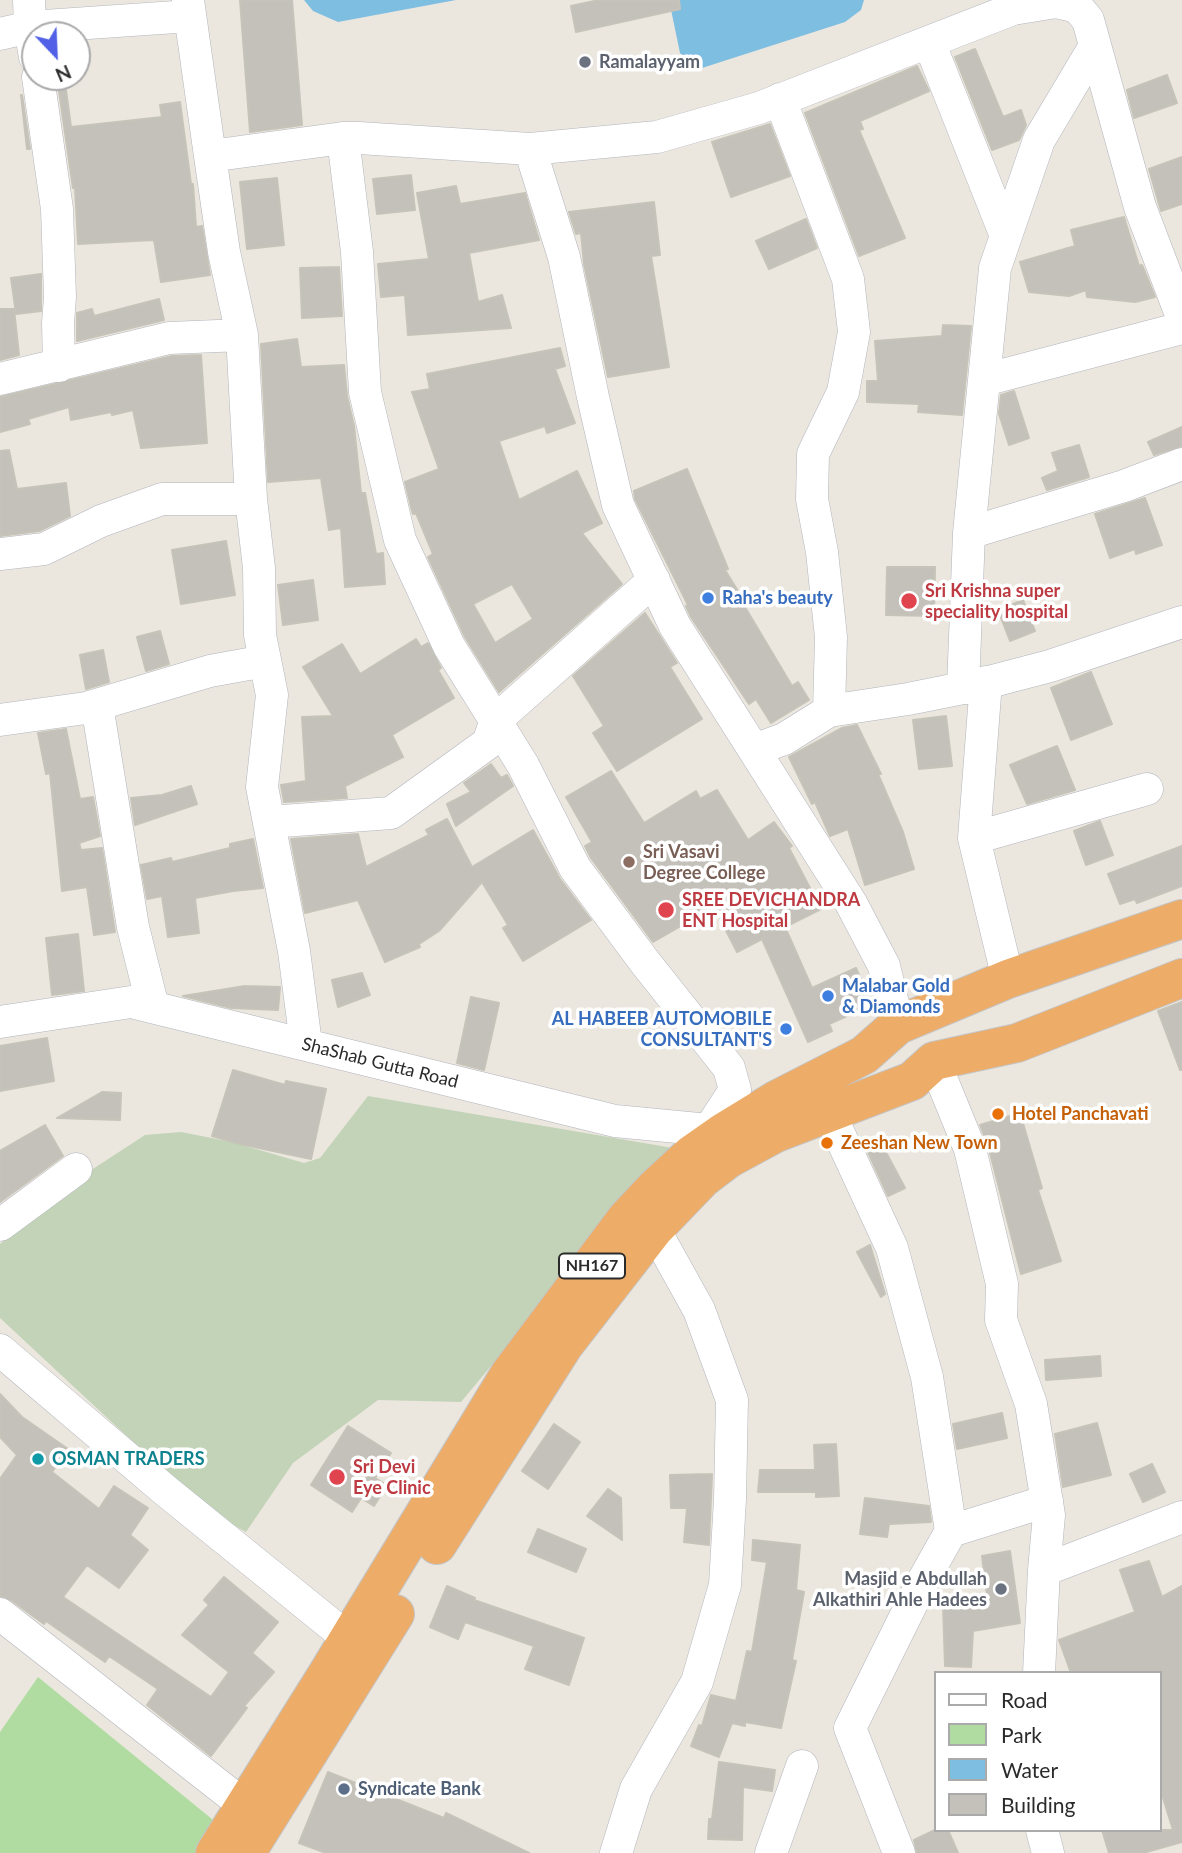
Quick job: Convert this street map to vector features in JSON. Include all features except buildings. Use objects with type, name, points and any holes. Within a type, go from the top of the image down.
[{"type":"highway","name":"NH167","points":[[215,1853],[509,1375],[626,1219],[655,1188],[716,1131],[864,1055],[898,1025],[1008,979],[1182,919]]},
{"type":"highway","name":"NH167","points":[[246,1853],[368,1660],[417,1575],[564,1346],[654,1228],[703,1178],[728,1159],[800,1122],[912,1081],[934,1061],[1017,1043],[1182,978]]},
{"type":"street","points":[[210,156],[343,138],[530,149],[657,136],[760,108],[1013,9],[1056,2],[1079,9],[1088,20],[1140,207],[1182,317]]},
{"type":"street","points":[[91,21],[189,8],[224,252],[242,335],[251,499],[259,568],[260,635],[272,695],[262,787],[294,951],[306,1044]]},
{"type":"street","points":[[929,42],[1006,236]]},
{"type":"street","points":[[1008,979],[974,838],[975,685],[969,533],[995,268],[1039,140],[1095,46]]},
{"type":"street","points":[[40,91],[57,209],[61,297],[58,323],[59,366]]},
{"type":"street","points":[[780,99],[848,279],[854,332],[843,392],[813,454],[813,499],[831,637],[829,711]]},
{"type":"street","points":[[343,138],[357,252],[365,392],[400,540],[449,646],[523,765],[575,867],[644,961],[729,1068],[735,1090],[716,1131]]},
{"type":"street","points":[[530,149],[564,257],[618,505],[675,626],[851,903],[884,965],[898,1025]]},
{"type":"street","points":[[984,380],[1182,328]]},
{"type":"street","points":[[0,379],[169,338],[242,335]]},
{"type":"street","points":[[969,533],[1124,486],[1182,464]]},
{"type":"street","points":[[0,554],[44,549],[101,521],[162,499],[251,499]]},
{"type":"street","points":[[269,822],[391,813],[488,743],[496,720],[654,580]]},
{"type":"street","points":[[754,750],[784,740],[829,711],[975,685],[1050,666],[1182,622]]},
{"type":"street","points":[[0,720],[97,705],[210,671],[265,661]]},
{"type":"street","points":[[97,705],[133,926],[153,1007]]},
{"type":"street","points":[[974,838],[1147,789]]},
{"type":"street","name":"ShaShab Gutta Road","points":[[0,1022],[131,1002],[615,1121],[716,1131],[761,1141]]},
{"type":"street","points":[[934,1061],[970,1149],[1002,1284],[1001,1320],[1031,1404],[1049,1515],[1039,1671]]},
{"type":"street","points":[[830,1112],[892,1248],[927,1377],[951,1531],[923,1578],[850,1728],[899,1853]]},
{"type":"street","points":[[0,1225],[76,1169]]},
{"type":"street","points":[[616,1853],[636,1789],[697,1682],[725,1585],[732,1400],[699,1310],[654,1228]]},
{"type":"street","points":[[0,1350],[166,1491],[349,1639]]},
{"type":"street","points":[[951,1531],[1047,1501]]},
{"type":"street","points":[[1044,1570],[1179,1526]]},
{"type":"street","points":[[0,1614],[245,1806]]},
{"type":"street","points":[[771,1853],[802,1766]]},
{"type":"street","points":[[1043,1832],[1048,1853]]},
{"type":"green space","points":[[368,1096],[673,1148],[461,1402],[378,1400],[293,1463],[246,1532],[205,1509],[0,1318],[0,1244],[76,1180],[145,1135],[181,1132],[232,1142],[304,1163],[320,1158]]},
{"type":"green space","points":[[38,1677],[218,1824],[199,1853],[0,1853],[0,1732]]},
{"type":"water","points":[[304,0],[456,0],[338,22],[313,11]]},
{"type":"water","points":[[669,0],[864,0],[861,10],[845,22],[702,68],[689,64],[680,53]]},
{"type":"place","name":"Ramalayyam","points":[[585,62]]},
{"type":"place","name":"Raha's beauty","points":[[708,598]]},
{"type":"place","name":"Sri Krishna super speciality hospital","points":[[909,601]]},
{"type":"place","name":"Sri Vasavi Degree College","points":[[629,862]]},
{"type":"place","name":"SREE DEVICHANDRA ENT Hospital","points":[[666,910]]},
{"type":"place","name":"Malabar Gold & Diamonds","points":[[828,996]]},
{"type":"place","name":"AL HABEEB AUTOMOBILE CONSULTANT'S","points":[[786,1029]]},
{"type":"place","name":"Hotel Panchavati","points":[[998,1114]]},
{"type":"place","name":"Zeeshan New Town","points":[[827,1143]]},
{"type":"place","name":"OSMAN TRADERS","points":[[38,1459]]},
{"type":"place","name":"Sri Devi Eye Clinic","points":[[337,1477]]},
{"type":"place","name":"Masjid e Abdullah Alkathiri Ahle Hadees","points":[[1001,1589]]},
{"type":"place","name":"Syndicate Bank","points":[[344,1789]]}]
